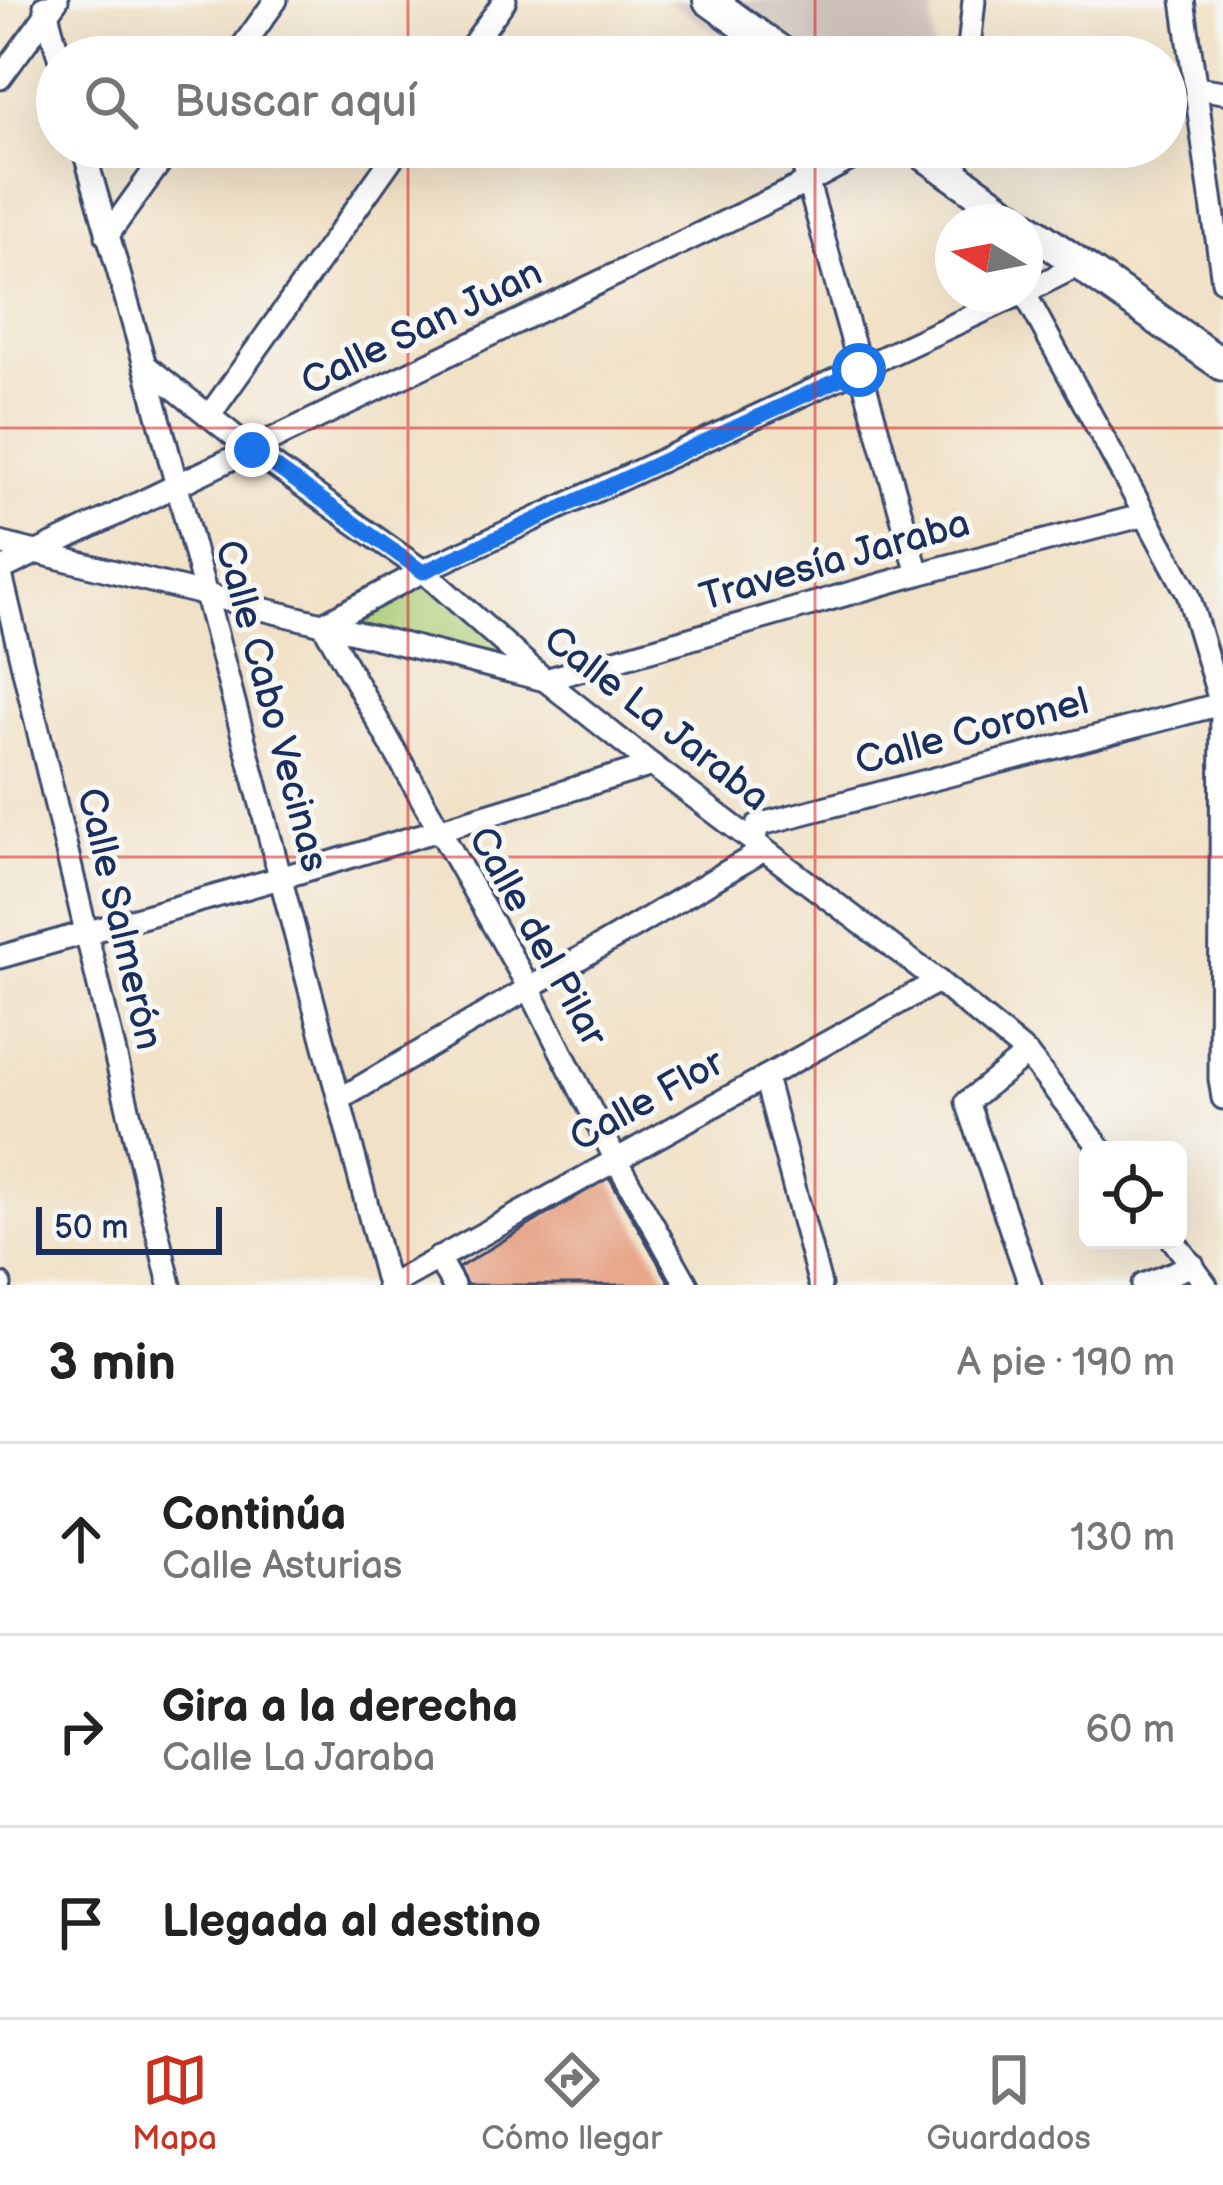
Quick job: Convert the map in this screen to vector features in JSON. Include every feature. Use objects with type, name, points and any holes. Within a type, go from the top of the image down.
[{"type":"street","points":[[250,36],[276,0]]},
{"type":"street","points":[[479,36],[505,0]]},
{"type":"street","points":[[709,0],[750,36]]},
{"type":"street","points":[[970,36],[974,0]]},
{"type":"street","points":[[1183,0],[1223,281]]},
{"type":"street","points":[[49,5],[55,36]]},
{"type":"street","points":[[0,79],[49,5]]},
{"type":"street","points":[[1197,88],[1223,92]]},
{"type":"street","name":"Calle Cabo Vecinas","points":[[89,168],[389,1285]]},
{"type":"street","points":[[107,236],[155,168]]},
{"type":"street","points":[[209,416],[385,168]]},
{"type":"street","points":[[805,168],[918,574]]},
{"type":"street","name":"Calle San Juan","points":[[0,570],[834,168]]},
{"type":"street","points":[[962,168],[987,204]]},
{"type":"street","points":[[1043,239],[1223,365]]},
{"type":"street","points":[[1043,283],[1079,265]]},
{"type":"street","points":[[323,624],[423,572],[983,312]]},
{"type":"street","points":[[1033,312],[1188,594],[1222,695],[1222,1085]]},
{"type":"street","name":"Calle La Jaraba","points":[[145,365],[252,450],[423,572],[545,680],[652,765],[938,981],[1027,1054],[1095,1141]]},
{"type":"street","name":"Travesía Jaraba","points":[[545,680],[1145,515]]},
{"type":"street","points":[[0,543],[545,680]]},
{"type":"street","name":"Calle Salmerón","points":[[0,570],[170,1285]]},
{"type":"street","name":"Calle del Pilar","points":[[323,624],[529,988],[616,1160],[687,1285]]},
{"type":"street","name":"Calle Coronel","points":[[340,1100],[759,847],[758,825],[1222,695]]},
{"type":"street","points":[[0,957],[652,765]]},
{"type":"street","name":"Calle Flor","points":[[389,1285],[938,981]]},
{"type":"street","points":[[1027,1054],[967,1102],[1030,1285]]},
{"type":"street","points":[[765,1077],[820,1285]]},
{"type":"street","points":[[1180,1249],[1206,1285]]},
{"type":"street","points":[[439,1258],[453,1285]]},
{"type":"street","points":[[1143,1285],[1193,1265]]},
{"type":"shaded area","points":[[667,0],[932,0],[933,36],[720,36]]},
{"type":"green space","points":[[423,571],[545,680],[323,624]]},
{"type":"building","points":[[609,1177],[671,1285],[467,1285],[458,1268]]},
{"type":"route","points":[[252,450],[423,572],[859,370]]}]
